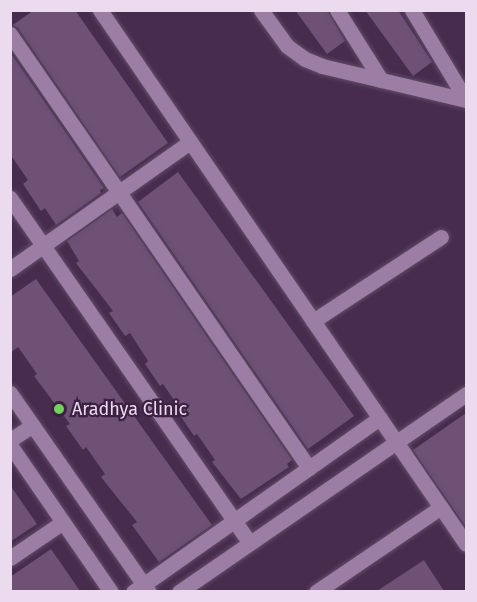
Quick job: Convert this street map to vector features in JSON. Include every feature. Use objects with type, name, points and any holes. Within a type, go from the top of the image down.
[{"type":"street","points":[[100,10],[466,544]]},
{"type":"street","points":[[261,10],[287,46],[305,59],[322,66],[466,100]]},
{"type":"street","points":[[338,10],[381,80]]},
{"type":"street","points":[[412,10],[466,100]]},
{"type":"street","points":[[10,34],[309,468]]},
{"type":"street","points":[[10,269],[190,142]]},
{"type":"street","points":[[10,198],[250,543]]},
{"type":"street","points":[[314,321],[441,237]]},
{"type":"street","points":[[179,591],[466,394]]},
{"type":"street","points":[[12,399],[33,425],[142,589],[234,520],[380,418]]},
{"type":"street","points":[[10,440],[33,425]]},
{"type":"street","points":[[10,445],[107,590]]},
{"type":"street","points":[[316,591],[441,507]]},
{"type":"street","points":[[10,558],[63,522]]},
{"type":"building","points":[[34,10],[75,10],[168,143],[120,177],[18,28],[13,25]]},
{"type":"building","points":[[295,10],[327,10],[345,41],[327,54]]},
{"type":"building","points":[[365,10],[398,10],[432,62],[413,76]]},
{"type":"building","points":[[10,52],[104,188],[100,190],[101,193],[56,225],[45,208],[41,211],[23,184],[28,180],[10,154]]},
{"type":"building","points":[[178,172],[354,416],[308,449],[138,202]]},
{"type":"building","points":[[112,209],[117,217],[122,213],[292,460],[287,464],[289,467],[241,499],[212,462],[215,460],[197,434],[194,436],[177,411],[180,409],[163,384],[160,386],[145,364],[148,361],[130,333],[125,336],[109,313],[113,311],[76,263],[79,261],[67,241]]},
{"type":"building","points":[[36,279],[212,525],[159,562],[132,525],[137,522],[101,477],[105,474],[86,447],[83,450],[66,426],[70,424],[34,376],[37,374],[18,347],[10,353],[10,297]]},
{"type":"building","points":[[466,413],[466,527],[413,450]]},
{"type":"building","points":[[10,485],[37,524],[10,542]]},
{"type":"building","points":[[51,549],[80,591],[10,591],[10,577]]},
{"type":"building","points":[[424,560],[444,591],[377,591]]},
{"type":"place","name":"Aradhya Clinic","points":[[59,409]]}]
